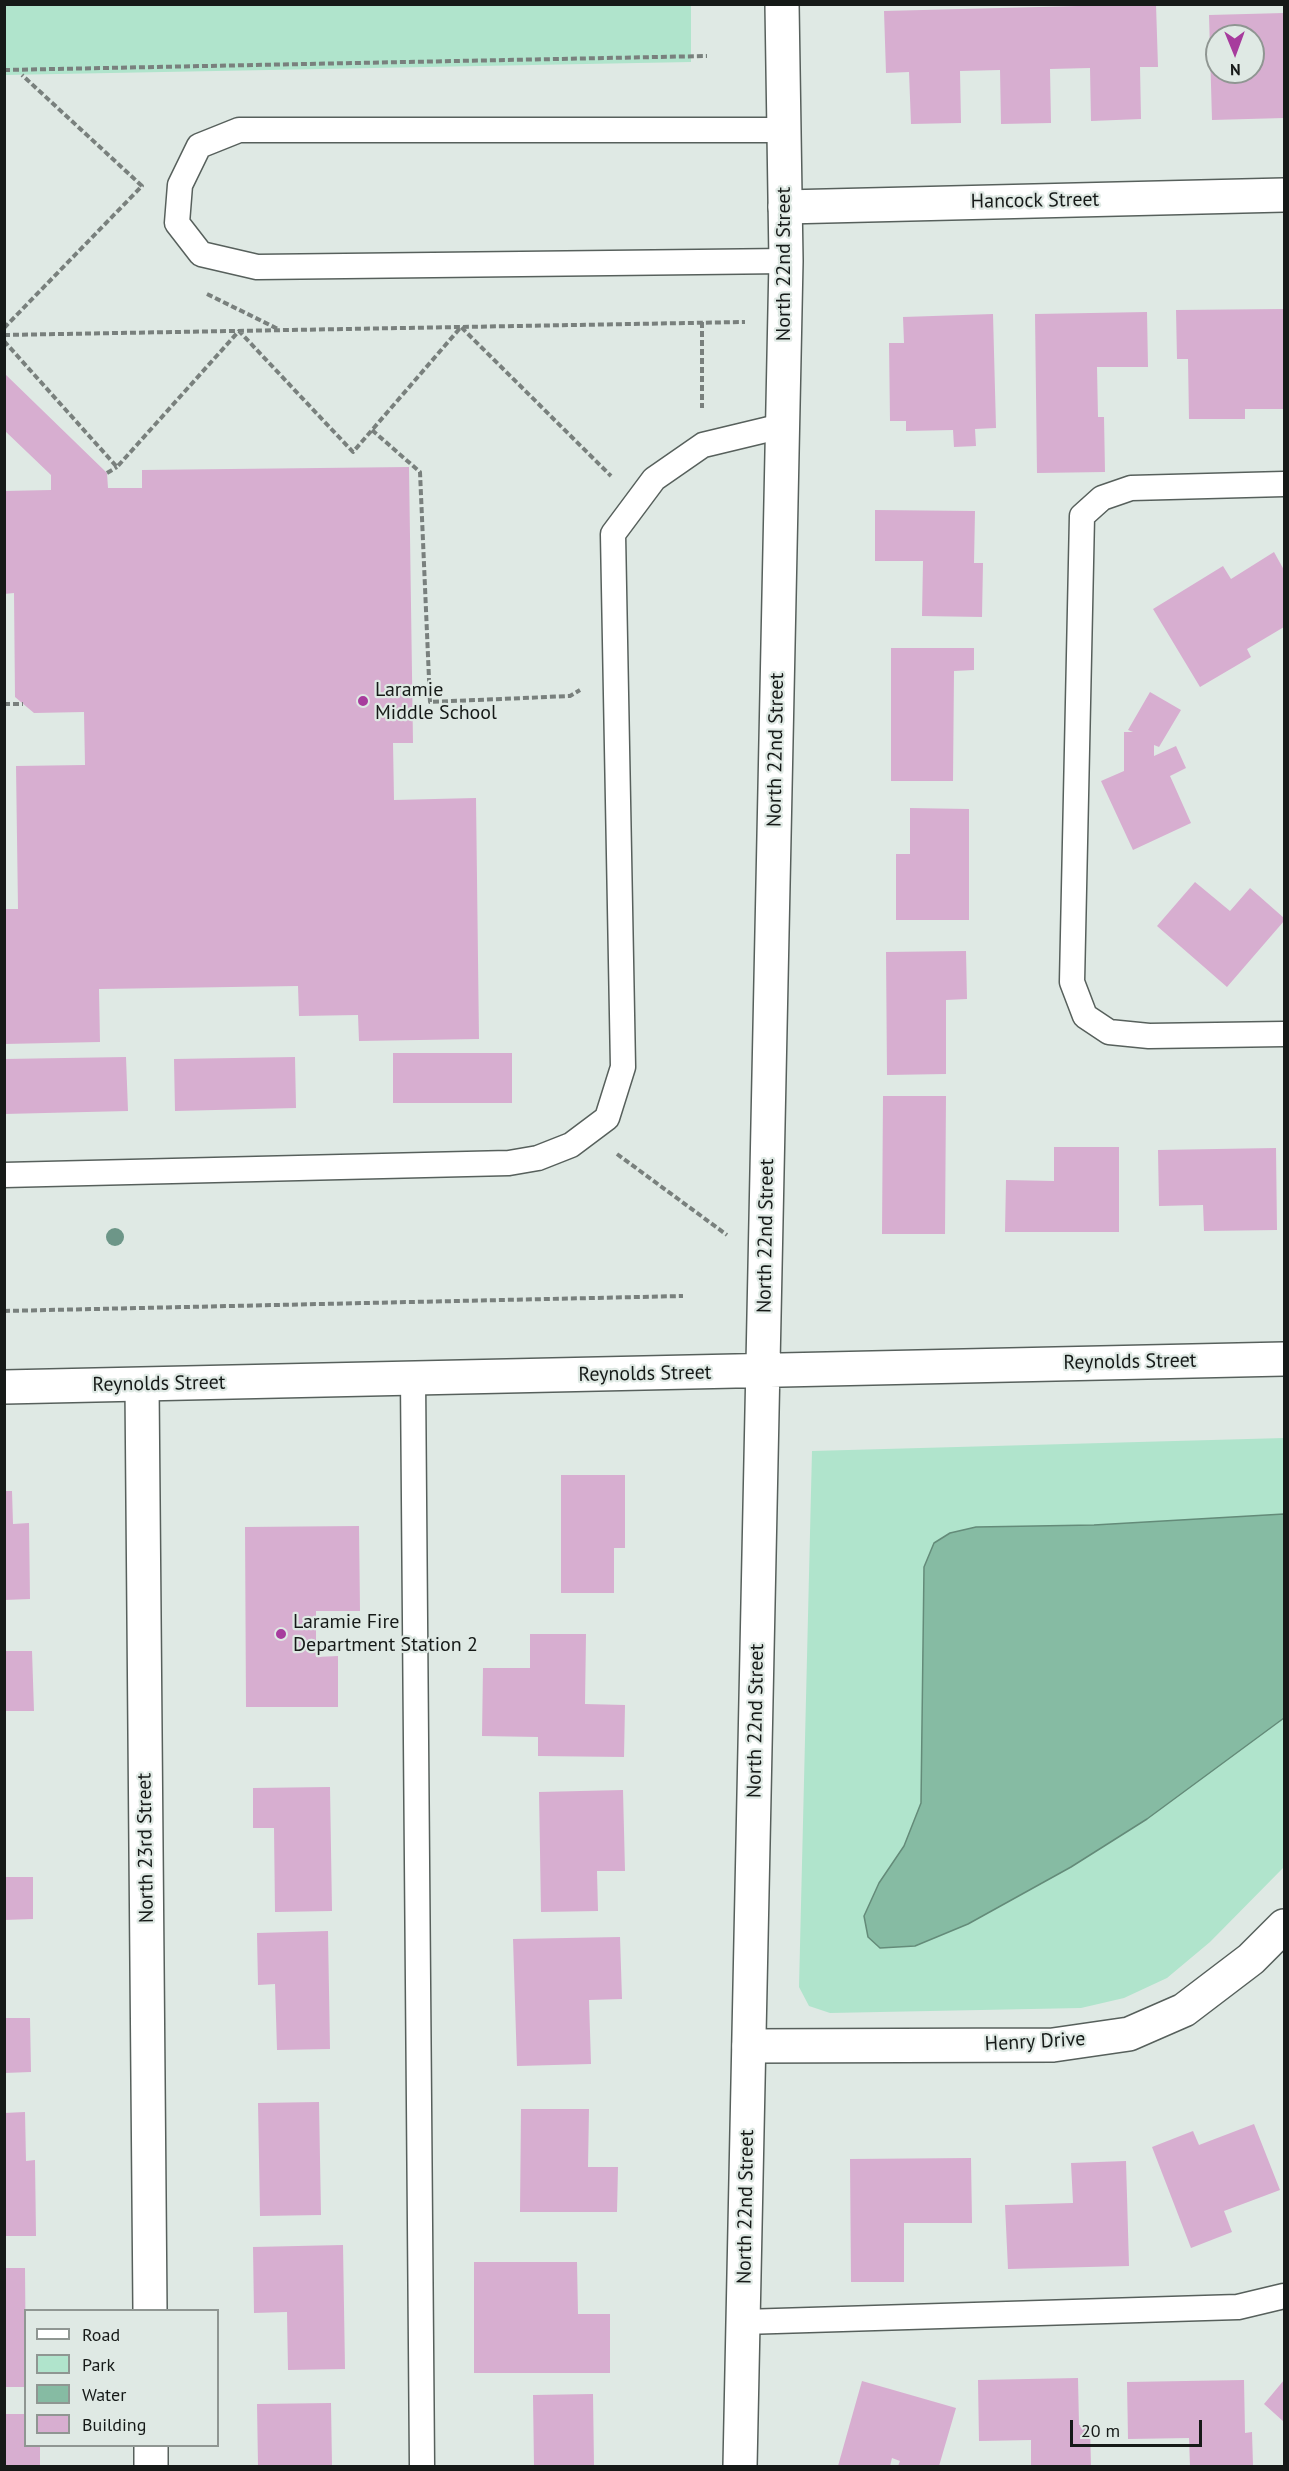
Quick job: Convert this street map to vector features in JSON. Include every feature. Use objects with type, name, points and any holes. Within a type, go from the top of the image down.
[{"type":"street","name":"North 22nd Street","points":[[740,2466],[786,261],[782,4]]},
{"type":"street","name":"Hancock Street","points":[[785,207],[1284,195]]},
{"type":"street","name":"Reynolds Street","points":[[4,1388],[1284,1359]]},
{"type":"street","name":"North 23rd Street","points":[[142,1385],[150,2309]]},
{"type":"street","name":"Henry Drive","points":[[749,2046],[1053,2045],[1129,2034],[1184,2010],[1251,1959],[1284,1926]]},
{"type":"street","points":[[151,2447],[151,2466]]},
{"type":"lane","points":[[784,130],[239,130],[199,146],[180,184],[177,223],[201,254],[257,267],[786,261]]},
{"type":"lane","points":[[4,1175],[509,1163],[538,1158],[571,1145],[607,1118],[623,1067],[612,596],[613,534],[654,479],[703,445],[782,426]]},
{"type":"lane","points":[[1284,484],[1131,488],[1102,498],[1082,516],[1072,982],[1085,1016],[1109,1032],[1149,1036],[1284,1034]]},
{"type":"lane","points":[[413,1378],[422,2466]]},
{"type":"lane","points":[[743,2322],[1238,2307],[1284,2296]]},
{"type":"path","points":[[4,70],[707,56]]},
{"type":"path","points":[[4,328],[142,186],[22,75]]},
{"type":"path","points":[[4,335],[784,321]]},
{"type":"path","points":[[702,322],[702,410]]},
{"type":"path","points":[[239,330],[353,452],[461,327]]},
{"type":"path","points":[[461,327],[618,483]]},
{"type":"path","points":[[107,472],[117,467],[239,330]]},
{"type":"path","points":[[4,341],[117,467]]},
{"type":"path","points":[[372,430],[420,472],[430,702],[570,696],[580,690],[582,682]]},
{"type":"path","points":[[4,704],[22,704]]},
{"type":"path","points":[[587,1132],[766,1263]]},
{"type":"path","points":[[4,1311],[683,1296]]},
{"type":"green space","points":[[4,5],[691,5],[691,62],[5,75]]},
{"type":"green space","points":[[1284,1438],[1284,1867],[1210,1942],[1167,1978],[1124,1998],[1081,2008],[830,2013],[809,2006],[799,1987],[812,1451]]},
{"type":"water","points":[[1284,1514],[1284,1718],[1147,1819],[1071,1867],[968,1924],[915,1946],[880,1948],[868,1937],[864,1916],[879,1883],[904,1846],[921,1803],[924,1567],[934,1543],[950,1533],[976,1527],[1094,1525]]},
{"type":"building","points":[[1156,4],[1158,67],[1140,67],[1141,119],[1091,121],[1090,68],[1050,69],[1051,123],[1001,124],[1000,70],[960,71],[961,123],[911,124],[909,72],[886,73],[884,11]]},
{"type":"building","points":[[1284,13],[1284,118],[1212,120],[1211,84],[1265,84],[1265,24],[1209,24],[1209,15]]},
{"type":"building","points":[[1284,309],[1284,409],[1245,409],[1245,419],[1189,419],[1188,359],[1177,359],[1176,310]]},
{"type":"building","points":[[1147,312],[1148,367],[1097,367],[1098,417],[1104,417],[1105,472],[1037,473],[1035,314]]},
{"type":"building","points":[[993,314],[996,428],[975,429],[976,446],[954,447],[953,430],[906,431],[906,421],[890,421],[889,343],[904,343],[903,317]]},
{"type":"building","name":"Laramie Middle School","points":[[4,373],[107,473],[108,488],[142,488],[142,470],[409,467],[413,743],[393,743],[394,800],[476,798],[479,1039],[359,1041],[358,1015],[299,1016],[298,986],[99,989],[100,1042],[4,1044],[4,909],[18,909],[16,766],[85,765],[84,712],[34,713],[15,697],[14,593],[4,594],[4,491],[51,490],[51,475],[4,430]]},
{"type":"building","points":[[875,510],[975,511],[974,563],[983,563],[982,617],[922,616],[923,561],[875,561]]},
{"type":"building","points":[[1274,552],[1284,570],[1284,627],[1247,649],[1251,657],[1200,687],[1153,609],[1223,566],[1231,579]]},
{"type":"building","points":[[891,648],[974,648],[974,670],[954,671],[953,781],[891,781]]},
{"type":"building","points":[[1150,692],[1181,710],[1159,747],[1154,745],[1154,756],[1176,746],[1186,768],[1170,776],[1191,823],[1133,850],[1101,781],[1124,771],[1124,732],[1133,732],[1128,730]]},
{"type":"building","points":[[910,808],[969,809],[969,920],[896,920],[896,854],[910,854]]},
{"type":"building","points":[[1195,882],[1230,911],[1250,888],[1284,918],[1284,921],[1227,987],[1157,926]]},
{"type":"building","points":[[966,951],[967,999],[946,1000],[946,1074],[887,1075],[886,952]]},
{"type":"building","points":[[393,1053],[512,1053],[512,1103],[393,1103]]},
{"type":"building","points":[[126,1057],[128,1111],[4,1114],[4,1059]]},
{"type":"building","points":[[295,1057],[296,1108],[175,1111],[174,1059]]},
{"type":"building","points":[[883,1096],[946,1096],[945,1234],[882,1234]]},
{"type":"building","points":[[1054,1147],[1119,1147],[1119,1232],[1005,1232],[1006,1180],[1054,1181]]},
{"type":"building","points":[[1276,1148],[1277,1230],[1204,1231],[1203,1205],[1159,1206],[1158,1150]]},
{"type":"building","points":[[561,1475],[625,1475],[625,1548],[614,1548],[614,1593],[561,1593]]},
{"type":"building","points":[[4,1491],[12,1491],[13,1524],[29,1523],[30,1599],[4,1600]]},
{"type":"building","name":"Laramie Fire Department Station 2","points":[[359,1526],[360,1611],[316,1611],[316,1657],[338,1656],[338,1707],[246,1707],[245,1527]]},
{"type":"building","points":[[530,1634],[586,1634],[585,1704],[625,1705],[624,1757],[538,1756],[538,1737],[482,1736],[483,1668],[530,1668]]},
{"type":"building","points":[[4,1651],[32,1651],[34,1711],[4,1711]]},
{"type":"building","points":[[330,1787],[332,1911],[275,1912],[274,1828],[253,1828],[253,1788]]},
{"type":"building","points":[[623,1790],[625,1871],[597,1871],[598,1911],[541,1912],[539,1792]]},
{"type":"building","points":[[4,1877],[33,1877],[33,1919],[4,1920]]},
{"type":"building","points":[[328,1931],[330,2049],[277,2050],[275,1984],[258,1985],[257,1933]]},
{"type":"building","points":[[620,1937],[622,1999],[589,2000],[591,2064],[517,2066],[513,1939]]},
{"type":"building","points":[[4,2018],[30,2018],[31,2072],[4,2073]]},
{"type":"building","points":[[319,2102],[321,2215],[260,2216],[258,2103]]},
{"type":"building","points":[[521,2109],[589,2109],[588,2167],[618,2167],[617,2212],[520,2212]]},
{"type":"building","points":[[25,2112],[26,2161],[35,2160],[36,2236],[4,2236],[4,2113]]},
{"type":"building","points":[[1254,2124],[1280,2190],[1224,2211],[1232,2232],[1191,2248],[1152,2147],[1193,2131],[1199,2145]]},
{"type":"building","points":[[971,2158],[972,2223],[904,2223],[904,2282],[851,2282],[850,2159]]},
{"type":"building","points":[[1126,2161],[1129,2266],[1008,2269],[1005,2205],[1073,2203],[1071,2163]]},
{"type":"building","points":[[343,2245],[345,2369],[288,2370],[287,2312],[254,2313],[253,2247]]},
{"type":"building","points":[[474,2262],[577,2262],[578,2314],[610,2314],[610,2373],[474,2373]]},
{"type":"building","points":[[4,2268],[25,2268],[24,2387],[4,2387]]},
{"type":"building","points":[[1078,2378],[1079,2425],[1090,2425],[1091,2466],[1031,2466],[1031,2440],[979,2441],[978,2380]]},
{"type":"building","points":[[1244,2380],[1245,2433],[1252,2432],[1253,2466],[1190,2466],[1189,2438],[1128,2439],[1127,2382]]},
{"type":"building","points":[[1284,2380],[1284,2422],[1264,2404]]},
{"type":"building","points":[[862,2381],[956,2408],[939,2466],[898,2466],[900,2461],[892,2458],[890,2466],[838,2466]]},
{"type":"building","points":[[593,2394],[594,2466],[534,2466],[533,2395]]},
{"type":"building","points":[[331,2403],[332,2466],[258,2466],[257,2404]]},
{"type":"building","points":[[4,2414],[24,2414],[24,2447],[40,2447],[40,2466],[4,2466]]},
{"type":"place","name":"Laramie Middle School","points":[[363,701]]},
{"type":"place","name":"Laramie Fire Department Station 2","points":[[281,1634]]}]
